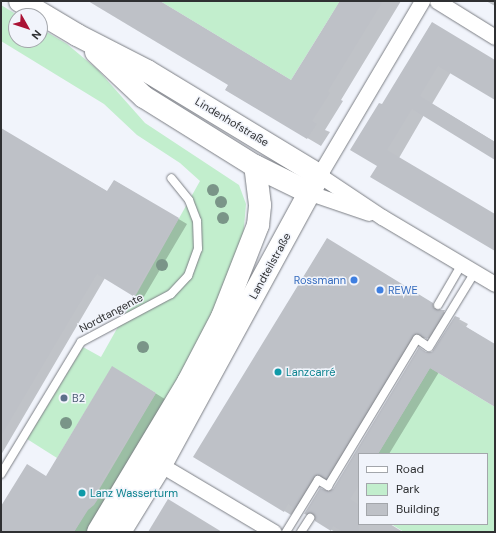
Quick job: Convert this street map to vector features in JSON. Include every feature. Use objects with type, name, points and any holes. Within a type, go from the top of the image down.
[{"type":"street","name":"Lindenhofstraße","points":[[20,1],[77,35],[147,71],[314,184],[382,217]]},
{"type":"street","name":"Landteilstraße","points":[[120,532],[161,465],[314,184],[422,1]]},
{"type":"street","points":[[437,1],[495,37]]},
{"type":"street","name":"Lindenhofstraße","points":[[77,35],[144,97],[255,166],[314,184],[382,217],[495,284]]},
{"type":"street","name":"Landteilstraße","points":[[98,532],[188,382],[222,317],[258,225],[260,205],[255,166]]},
{"type":"street","points":[[161,465],[274,532]]},
{"type":"lane","name":"Nordtangente","points":[[1,474],[81,342],[171,294],[188,276],[198,249],[196,221],[189,200],[171,178]]},
{"type":"lane","points":[[438,306],[462,264]]},
{"type":"lane","points":[[286,532],[318,480],[328,486],[417,339],[430,347],[475,272]]},
{"type":"lane","points":[[301,532],[310,518]]},
{"type":"green space","points":[[160,1],[340,1],[291,80]]},
{"type":"green space","points":[[1,5],[8,9],[8,45],[1,41]]},
{"type":"green space","points":[[48,33],[67,44],[98,70],[145,123],[239,185],[246,204],[243,239],[202,343],[90,532],[74,532],[156,393],[112,367],[57,458],[27,439],[83,347],[101,357],[200,181],[180,163],[137,135],[104,104],[12,48],[48,48]]},
{"type":"green space","points":[[430,368],[495,407],[495,532],[404,532],[393,525],[488,525],[488,453],[379,453]]},
{"type":"building","points":[[88,1],[160,1],[291,80],[340,1],[383,1],[328,91],[330,93],[312,121],[317,124],[307,139],[225,90],[228,85]]},
{"type":"building","points":[[432,22],[495,60],[495,100],[438,66],[420,96],[495,142],[495,160],[412,109],[387,150],[495,214],[495,251],[370,177],[377,166],[350,150],[379,103],[382,104]]},
{"type":"building","points":[[1,128],[107,191],[114,180],[179,218],[133,296],[97,274],[1,436]]},
{"type":"building","points":[[327,238],[433,303],[435,310],[445,310],[427,339],[418,334],[412,336],[326,478],[315,475],[294,508],[288,504],[284,512],[193,457]]},
{"type":"building","points":[[455,316],[460,318],[458,322],[495,344],[495,407],[430,368],[379,453],[358,453],[358,487],[350,499],[358,504],[359,532],[343,532],[333,526],[331,531],[315,521],[313,513],[304,514],[320,488],[328,491],[333,489],[419,347],[426,352],[432,352]]},
{"type":"building","points":[[112,366],[156,393],[98,487],[98,499],[94,505],[88,510],[74,532],[1,532],[1,506],[27,464],[46,476]]},
{"type":"building","points":[[168,499],[222,532],[148,532]]},
{"type":"place","name":"Rossmann","points":[[354,280]]},
{"type":"place","name":"REWE","points":[[380,290]]},
{"type":"place","name":"Lanzcarré","points":[[278,372]]},
{"type":"place","name":"B2","points":[[64,398]]},
{"type":"place","name":"Lanz Wasserturm","points":[[82,493]]}]
